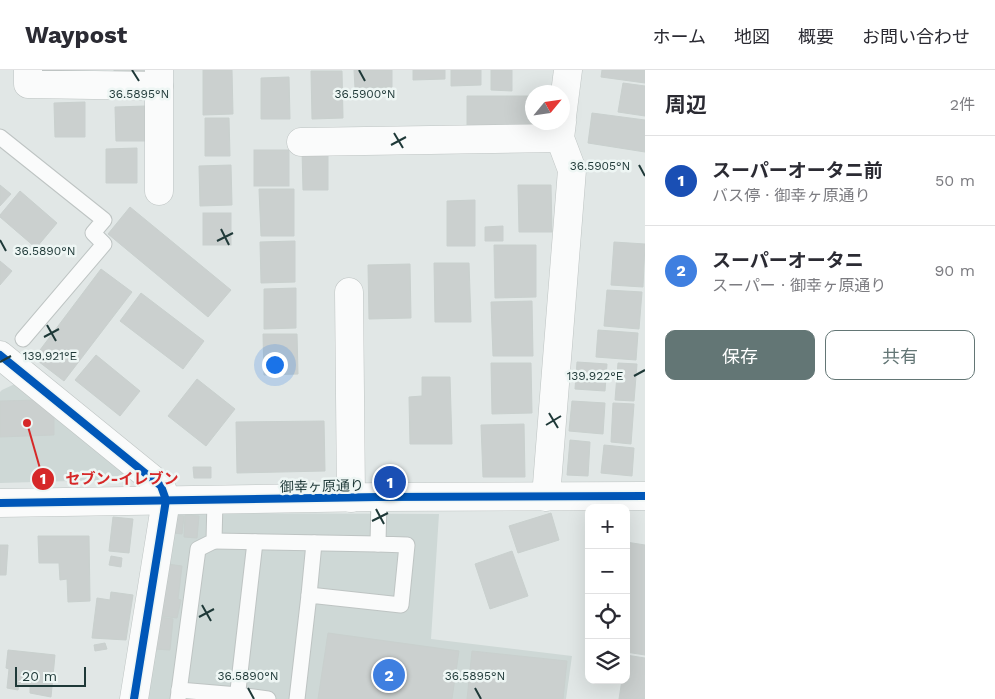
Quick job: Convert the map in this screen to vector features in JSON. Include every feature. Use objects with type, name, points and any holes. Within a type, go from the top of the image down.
[{"type":"street","points":[[28,70],[28,84],[159,78],[159,191]]},
{"type":"street","points":[[566,85],[568,70]]},
{"type":"street","points":[[301,142],[525,128]]},
{"type":"street","points":[[546,497],[572,170],[562,130]]},
{"type":"street","points":[[349,292],[351,498]]},
{"type":"street","points":[[0,355],[161,486],[166,500],[134,699]]},
{"type":"street","name":"御幸ヶ原通り","points":[[0,503],[379,497],[645,496]]},
{"type":"lane","points":[[0,137],[104,220],[93,233],[104,244],[23,339]]},
{"type":"lane","points":[[378,544],[379,497]]},
{"type":"lane","points":[[214,541],[215,500]]},
{"type":"lane","points":[[268,699],[178,695],[198,549],[214,541],[408,545],[401,605],[309,595]]},
{"type":"lane","points":[[237,697],[255,542]]},
{"type":"lane","points":[[297,699],[314,543]]},
{"type":"shaded area","points":[[19,382],[142,479],[0,483],[0,392]]},
{"type":"shaded area","points":[[174,513],[439,514],[431,639],[572,656],[566,699],[146,699]]},
{"type":"building","points":[[114,70],[144,70],[144,72],[114,72]]},
{"type":"building","points":[[203,70],[232,70],[233,114],[203,115]]},
{"type":"building","points":[[354,70],[392,70],[392,87],[355,88]]},
{"type":"building","points":[[413,70],[445,70],[445,79],[413,80]]},
{"type":"building","points":[[451,70],[481,70],[481,85],[451,86]]},
{"type":"building","points":[[491,70],[512,70],[512,91],[491,90]]},
{"type":"building","points":[[602,70],[645,70],[645,83],[601,77]]},
{"type":"building","points":[[311,71],[342,71],[343,118],[312,119]]},
{"type":"building","points":[[289,77],[290,119],[261,119],[261,78]]},
{"type":"building","points":[[623,83],[645,86],[645,116],[618,112]]},
{"type":"building","points":[[467,96],[525,96],[525,127],[467,126]]},
{"type":"building","points":[[85,102],[85,137],[55,137],[54,103]]},
{"type":"building","points":[[146,106],[146,141],[116,141],[115,107]]},
{"type":"building","points":[[592,113],[645,120],[645,152],[588,143]]},
{"type":"building","points":[[205,118],[229,118],[230,156],[205,156]]},
{"type":"building","points":[[137,148],[137,183],[106,183],[106,149]]},
{"type":"building","points":[[302,149],[328,149],[328,190],[303,190]]},
{"type":"building","points":[[254,150],[289,150],[289,186],[254,186]]},
{"type":"building","points":[[231,165],[232,205],[200,206],[199,166]]},
{"type":"building","points":[[0,185],[11,194],[0,206]]},
{"type":"building","points":[[518,185],[551,185],[552,232],[519,232]]},
{"type":"building","points":[[259,189],[294,189],[294,236],[261,236]]},
{"type":"building","points":[[20,191],[57,223],[36,248],[0,217]]},
{"type":"building","points":[[475,200],[475,246],[447,246],[447,201]]},
{"type":"building","points":[[130,207],[231,290],[208,317],[108,234]]},
{"type":"building","points":[[203,213],[231,213],[231,245],[203,245]]},
{"type":"building","points":[[503,226],[503,241],[485,241],[485,227]]},
{"type":"building","points":[[295,241],[295,282],[261,283],[260,242]]},
{"type":"building","points":[[614,242],[645,244],[643,287],[611,285]]},
{"type":"building","points":[[494,245],[536,245],[536,297],[495,298]]},
{"type":"building","points":[[0,261],[12,271],[0,285]]},
{"type":"building","points":[[434,263],[469,263],[471,322],[435,322]]},
{"type":"building","points":[[410,264],[411,318],[369,319],[368,265]]},
{"type":"building","points":[[101,269],[132,292],[64,381],[34,358]]},
{"type":"building","points":[[296,288],[296,328],[264,329],[264,289]]},
{"type":"building","points":[[607,290],[642,292],[639,329],[604,326]]},
{"type":"building","points":[[141,293],[204,341],[183,369],[120,321]]},
{"type":"building","points":[[532,301],[533,356],[493,356],[491,302]]},
{"type":"building","points":[[598,330],[638,333],[636,360],[596,357]]},
{"type":"building","points":[[263,334],[297,334],[298,374],[264,375]]},
{"type":"building","points":[[96,355],[140,391],[120,416],[75,380]]},
{"type":"building","points":[[577,362],[607,364],[605,391],[575,389]]},
{"type":"building","points":[[491,363],[531,363],[532,413],[492,414]]},
{"type":"building","points":[[618,363],[637,364],[634,401],[615,400]]},
{"type":"building","points":[[422,377],[450,377],[452,444],[410,444],[409,397],[422,396]]},
{"type":"building","points":[[197,379],[235,409],[206,446],[168,416]]},
{"type":"building","points":[[40,400],[54,412],[54,435],[0,437],[0,401]]},
{"type":"building","points":[[572,401],[605,403],[603,434],[569,431]]},
{"type":"building","points":[[613,403],[634,404],[631,444],[611,442]]},
{"type":"building","points":[[324,421],[325,471],[237,473],[236,422]]},
{"type":"building","points":[[524,424],[525,477],[483,477],[481,425]]},
{"type":"building","points":[[570,440],[590,442],[588,476],[567,475]]},
{"type":"building","points":[[604,445],[634,448],[632,476],[601,473]]},
{"type":"building","points":[[193,467],[211,467],[211,478],[194,478]]},
{"type":"building","points":[[551,513],[559,540],[518,553],[509,526]]},
{"type":"building","points":[[175,515],[184,516],[182,534],[173,533]]},
{"type":"building","points":[[185,515],[199,516],[197,538],[184,537]]},
{"type":"building","points":[[113,517],[133,519],[129,553],[109,551]]},
{"type":"building","points":[[38,536],[89,536],[90,601],[68,602],[67,579],[60,580],[59,563],[39,563]]},
{"type":"building","points":[[630,543],[645,545],[645,655],[630,653]]},
{"type":"building","points":[[0,545],[8,545],[6,575],[0,575]]},
{"type":"building","points":[[512,551],[528,596],[490,609],[475,564]]},
{"type":"building","points":[[111,556],[122,558],[121,567],[109,565]]},
{"type":"building","points":[[167,564],[182,566],[178,599],[181,600],[177,618],[160,616]]},
{"type":"building","points":[[111,592],[133,595],[126,640],[92,638],[97,598],[110,600]]},
{"type":"building","points":[[159,617],[173,619],[170,650],[155,649]]},
{"type":"building","points":[[328,633],[459,651],[452,699],[318,699]]},
{"type":"building","points":[[105,643],[107,649],[95,651],[94,645]]},
{"type":"building","points":[[8,650],[55,655],[51,697],[30,693],[30,685],[19,684],[18,690],[7,688],[9,669],[6,668]]},
{"type":"building","points":[[472,651],[567,661],[563,699],[467,699]]},
{"type":"building","points":[[630,656],[645,658],[645,699],[619,699],[621,684],[630,684]]},
{"type":"cycle path","points":[[0,355],[161,486],[166,500],[134,699]]},
{"type":"cycle path","points":[[0,503],[379,497],[645,496]]},
{"type":"place","name":"セブン-イレブン","points":[[27,423]]},
{"type":"place","name":"スーパーオータニ前","points":[[390,482]]},
{"type":"place","name":"スーパーオータニ","points":[[389,675]]}]
